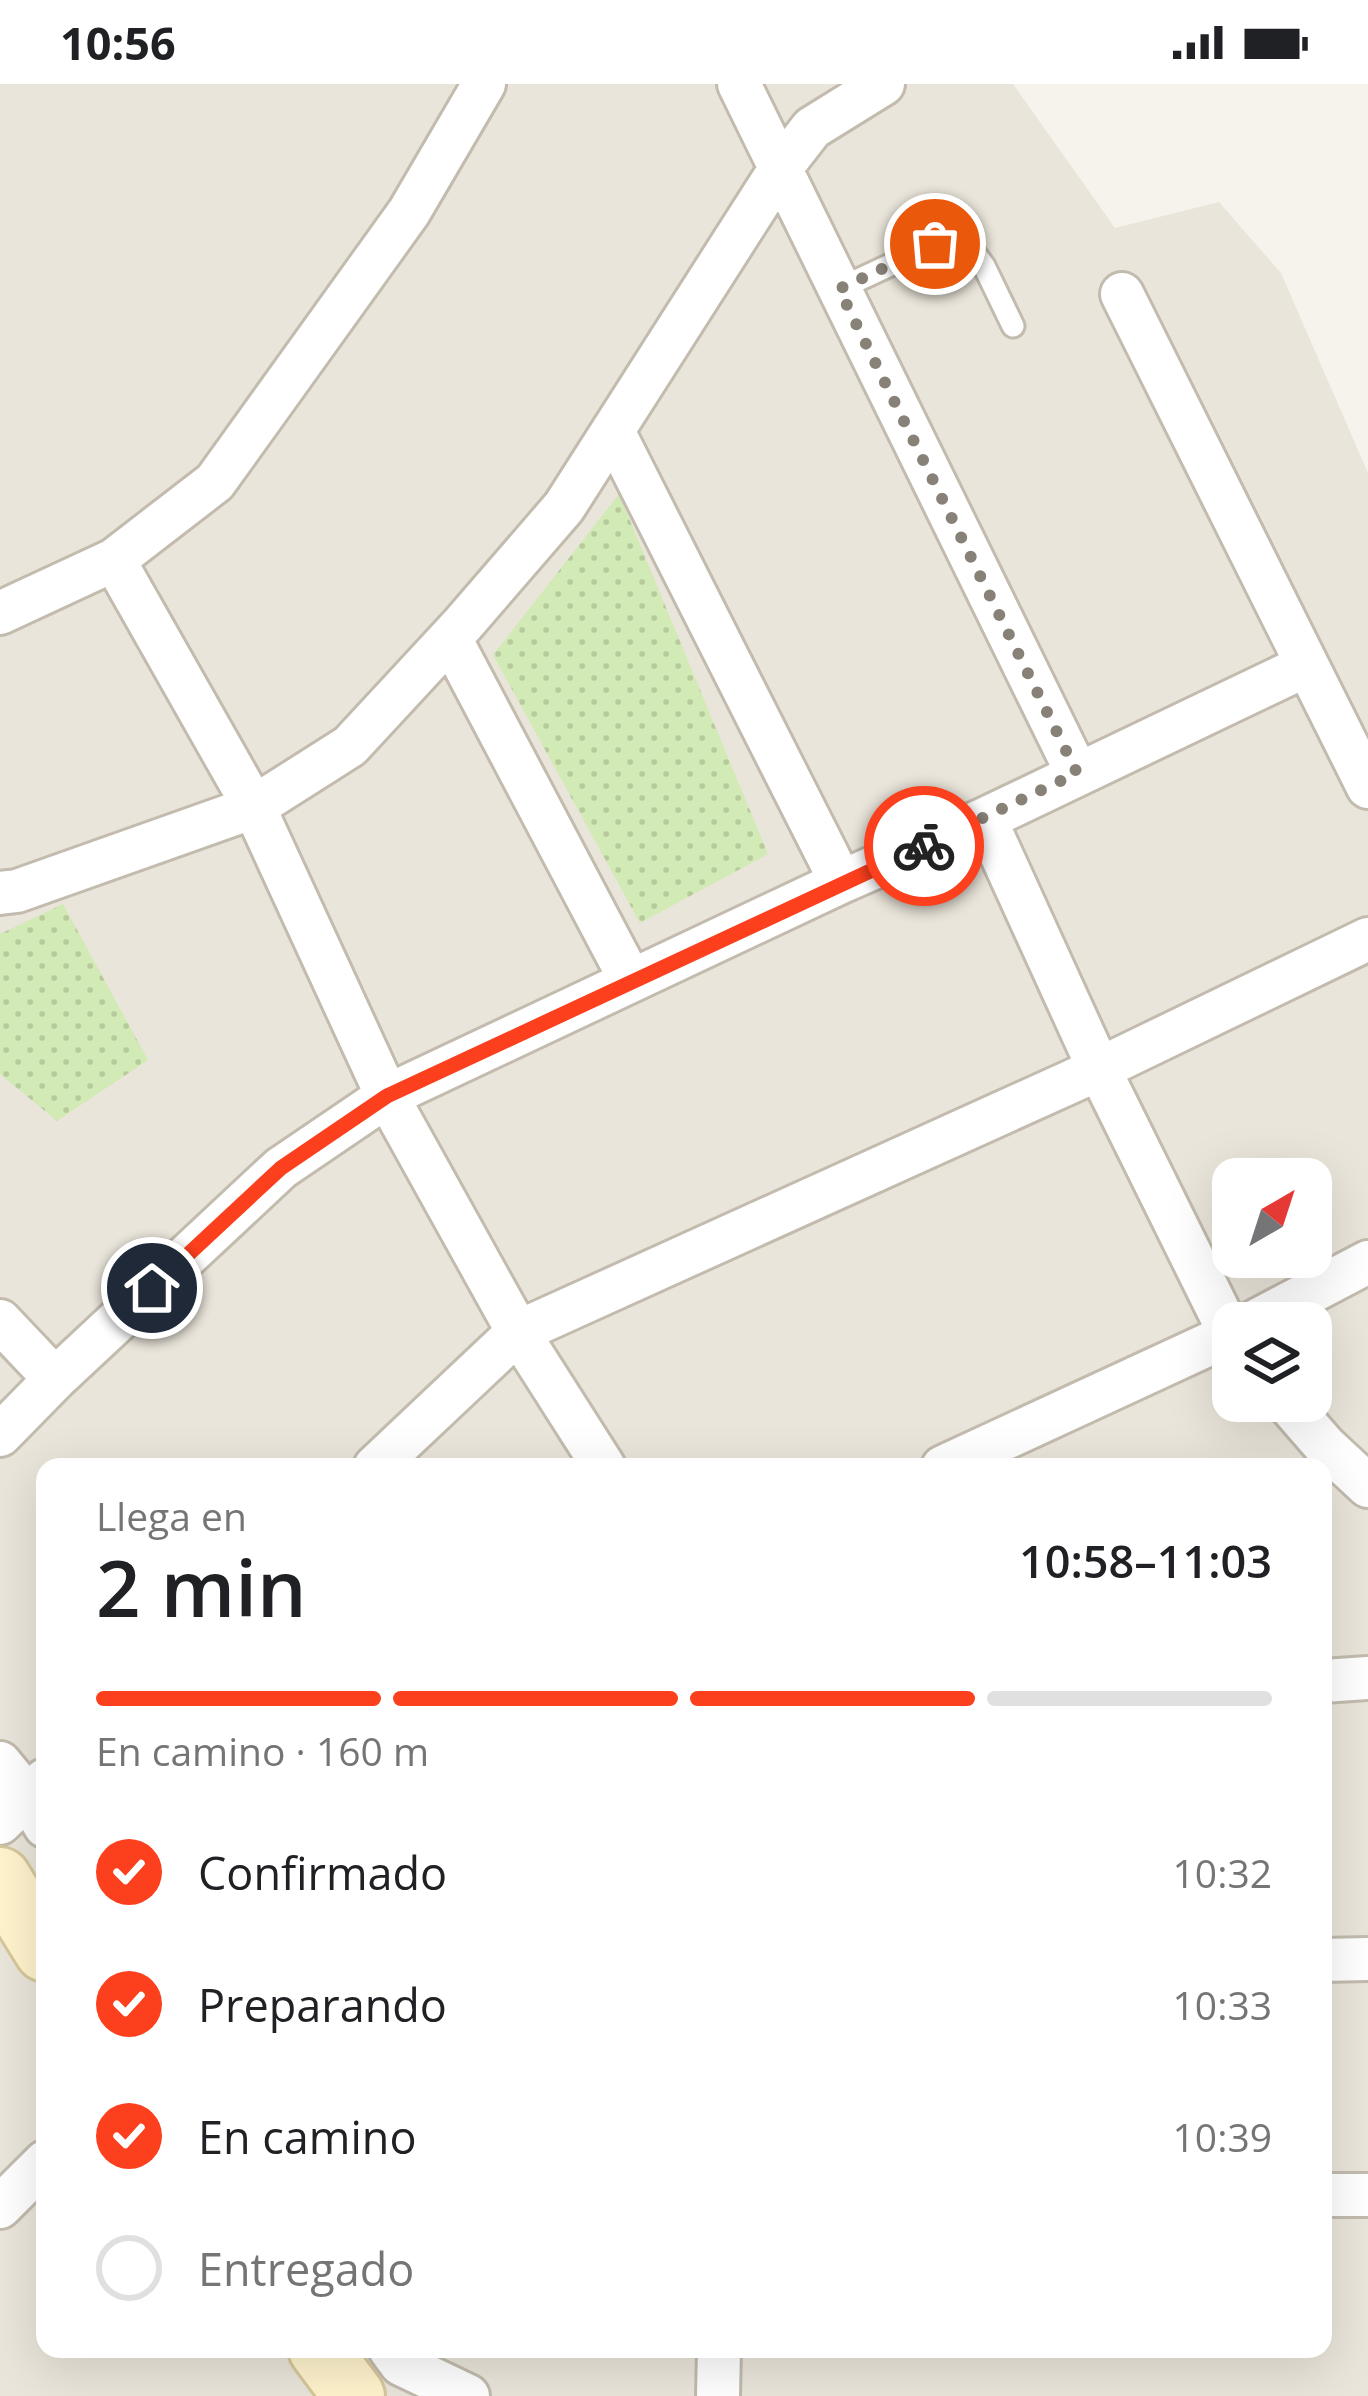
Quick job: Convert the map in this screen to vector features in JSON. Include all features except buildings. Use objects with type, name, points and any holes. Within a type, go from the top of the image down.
[{"type":"street","points":[[0,613],[114,560],[215,482],[409,212],[484,84]]},
{"type":"street","points":[[739,84],[1077,773]]},
{"type":"street","points":[[0,893],[17,891],[254,806],[350,746],[564,507],[780,170],[812,128],[883,84]]},
{"type":"street","points":[[1122,294],[1368,787]]},
{"type":"street","points":[[613,431],[841,882]]},
{"type":"street","points":[[114,560],[254,806],[387,1096],[518,1332],[598,1458]]},
{"type":"street","points":[[449,638],[631,981]]},
{"type":"street","points":[[0,1435],[281,1168],[387,1096],[1307,665]]},
{"type":"street","points":[[985,819],[1099,1069],[1221,1302]]},
{"type":"street","points":[[385,1458],[518,1332],[1099,1069],[1368,939]]},
{"type":"street","points":[[1294,1302],[1368,1262]]},
{"type":"street","points":[[0,1321],[55,1379]]},
{"type":"street","points":[[963,1458],[1212,1344]]},
{"type":"street","points":[[1304,1422],[1368,1486]]},
{"type":"street","points":[[1332,1680],[1368,1678]]},
{"type":"street","points":[[0,1762],[29,1806]]},
{"type":"street","points":[[2,1885],[36,1937]]},
{"type":"street","points":[[1332,1960],[1368,1959]]},
{"type":"street","points":[[0,2207],[36,2171]]},
{"type":"street","points":[[1332,2195],[1368,2194]]},
{"type":"street","points":[[342,2358],[387,2376],[468,2396]]},
{"type":"street","points":[[718,2396],[719,2358]]},
{"type":"lane","points":[[839,289],[935,244],[954,241],[969,246],[984,266],[1012,326]]},
{"type":"shaded area","points":[[0,84],[1013,84],[1115,228],[1219,202],[1281,273],[1368,473],[1368,2396],[0,2396]]},
{"type":"green space","points":[[619,494],[768,854],[640,923],[493,655]]},
{"type":"green space","points":[[63,904],[148,1060],[57,1121],[0,1074],[0,934]]},
{"type":"way so far","points":[[924,846],[1077,773],[839,289],[935,244]]},
{"type":"route","points":[[152,1288],[281,1168],[387,1096],[924,846]]}]
